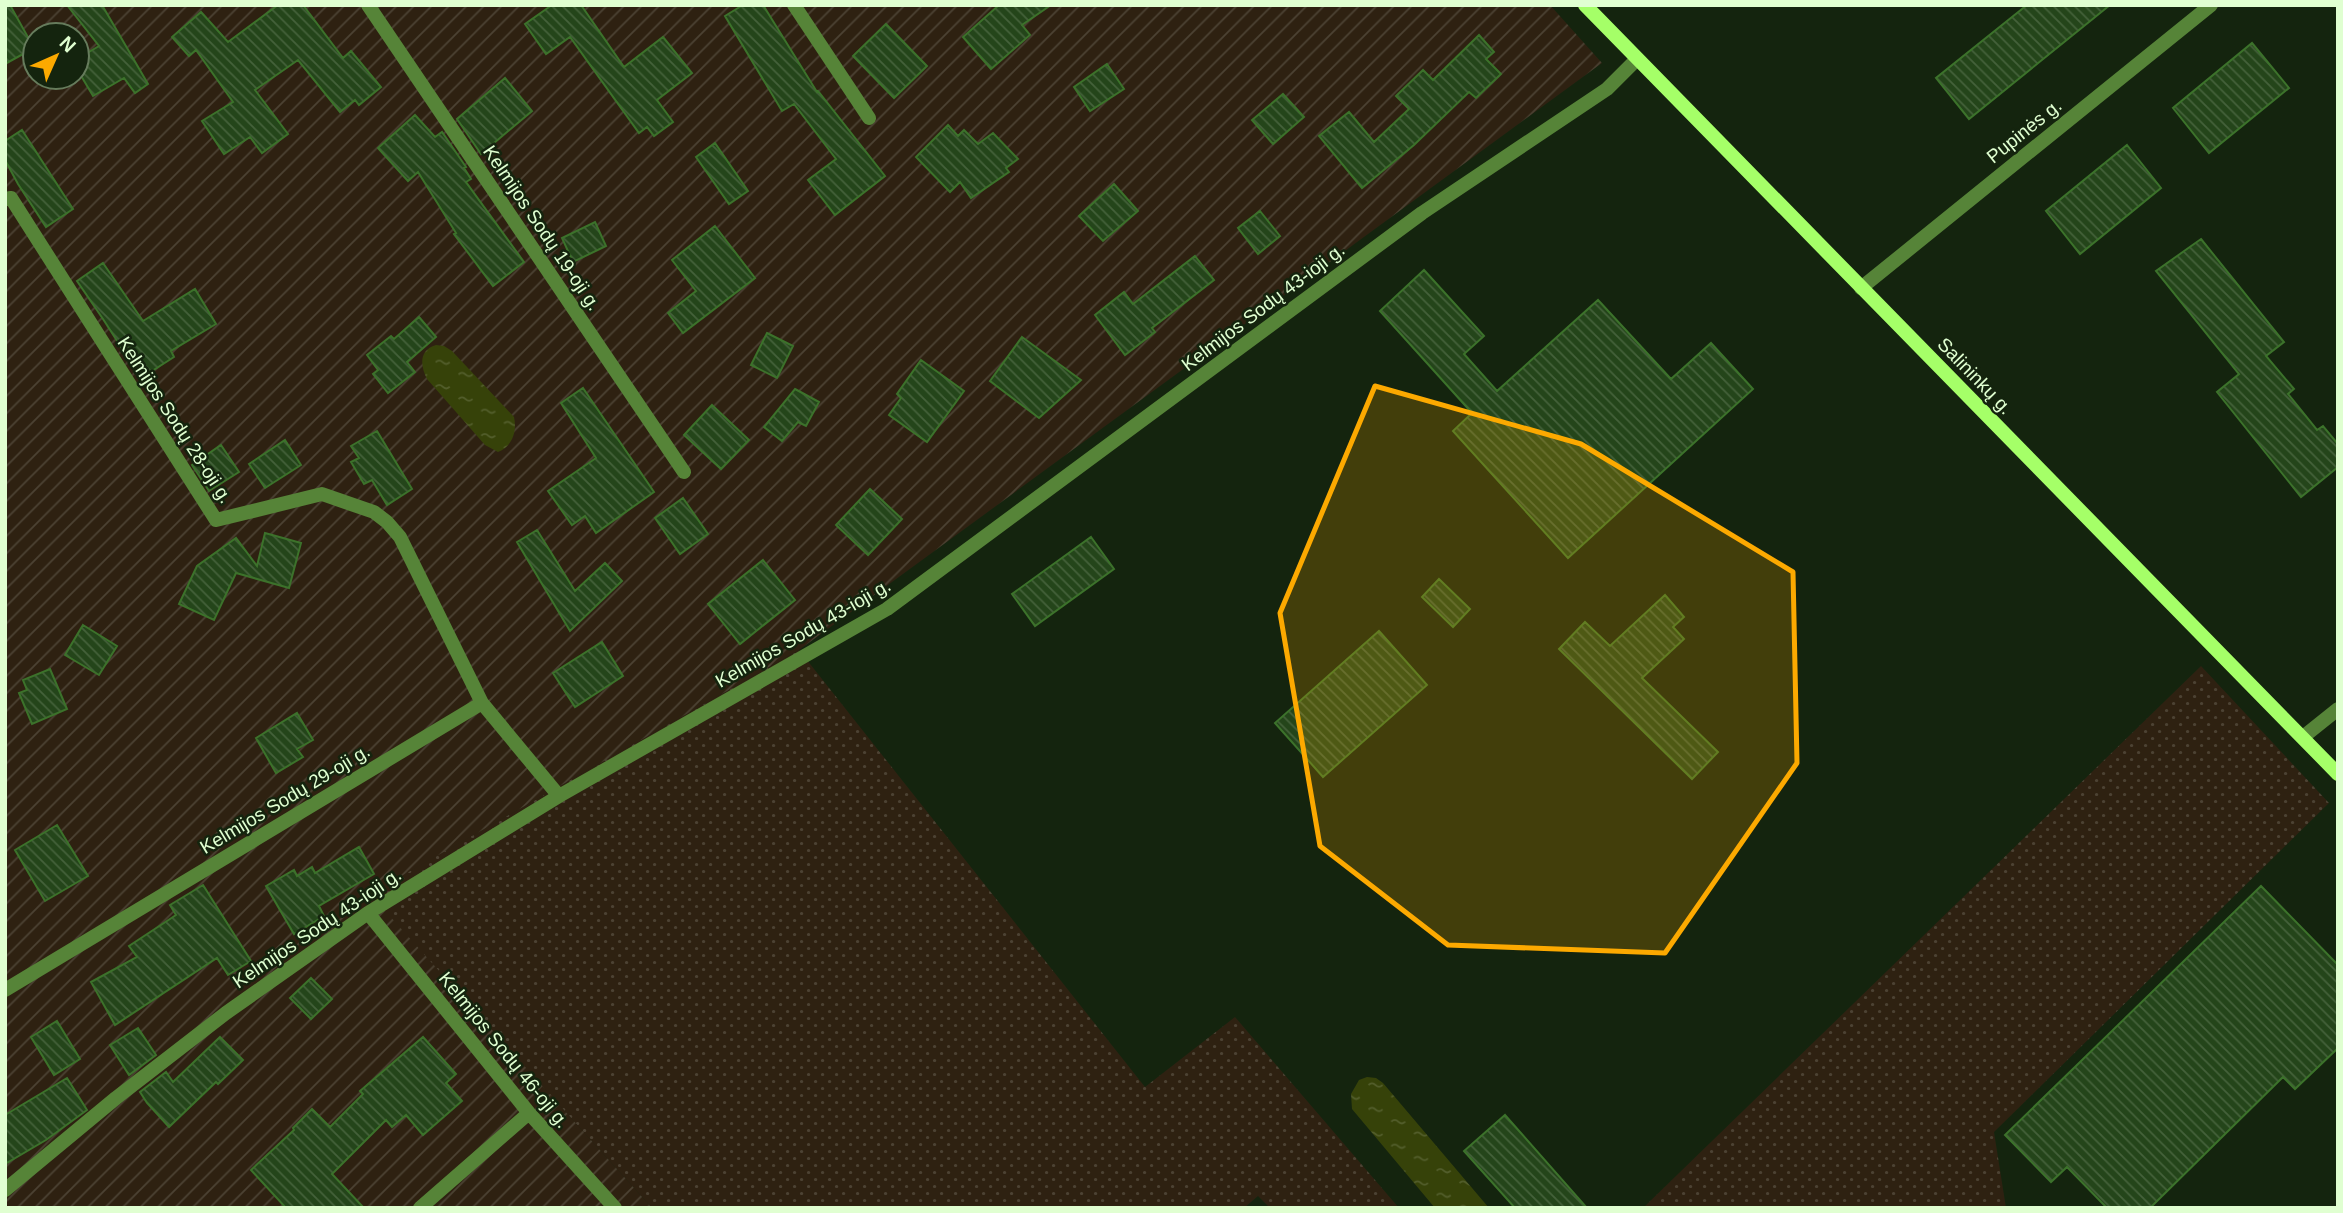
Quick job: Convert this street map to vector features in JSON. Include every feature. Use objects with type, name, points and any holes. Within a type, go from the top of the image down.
[{"type":"main road","name":"Salininkų g.","points":[[1585,5],[2338,774]]},
{"type":"street","name":"Kelmijos Sodų 19-oji g.","points":[[368,5],[684,472]]},
{"type":"street","points":[[794,5],[869,118]]},
{"type":"street","name":"Pupinės g.","points":[[1861,288],[2211,5]]},
{"type":"street","name":"Kelmijos Sodų 43-ioji g.","points":[[5,1190],[127,1089],[226,1013],[368,913],[559,796],[887,609],[1422,212],[1607,89],[1637,59]]},
{"type":"street","name":"Kelmijos Sodų 28-oji g.","points":[[5,199],[11,198],[216,520],[322,494],[374,512],[400,537],[482,703]]},
{"type":"street","points":[[482,703],[559,796]]},
{"type":"street","name":"Kelmijos Sodų 29-oji g.","points":[[5,990],[482,703]]},
{"type":"street","points":[[2302,737],[2338,709]]},
{"type":"street","name":"Kelmijos Sodų 46-oji g.","points":[[368,913],[529,1113],[615,1208]]},
{"type":"street","points":[[420,1208],[529,1113]]},
{"type":"highlighted area","points":[[1375,386],[1581,444],[1793,572],[1797,763],[1665,953],[1448,945],[1320,846],[1280,613]]},
{"type":"shaded area","points":[[5,5],[1550,5],[1602,63],[799,650],[370,894],[652,1208],[5,1208]]},
{"type":"shaded area","points":[[799,650],[1145,1087],[1235,1017],[1399,1208],[1270,1208],[1258,1196],[1244,1208],[652,1208],[369,894]]},
{"type":"shaded area","points":[[2201,666],[2329,803],[1994,1132],[2006,1208],[1643,1208]]},
{"type":"water","points":[[436,345],[452,351],[514,417],[513,438],[503,449],[498,452],[485,445],[427,379],[422,359],[426,350]]},
{"type":"water","points":[[1376,1078],[1383,1083],[1489,1208],[1435,1208],[1352,1109],[1351,1094],[1359,1080]]},
{"type":"building","points":[[5,5],[10,5],[21,25],[21,55],[5,64]]},
{"type":"building","points":[[67,5],[102,5],[148,84],[135,93],[124,78],[93,96],[90,91],[91,51],[99,46],[91,36],[91,21],[79,21]]},
{"type":"building","points":[[278,5],[303,5],[343,58],[351,51],[381,87],[359,105],[355,100],[340,112],[298,60],[255,90],[288,134],[262,153],[250,137],[224,154],[202,121],[233,102],[196,50],[189,56],[172,37],[201,12],[228,42]]},
{"type":"building","points":[[552,5],[581,5],[624,67],[663,37],[692,73],[657,100],[673,122],[654,136],[647,127],[639,133],[570,37],[546,54],[525,24]]},
{"type":"building","points":[[743,5],[763,5],[817,92],[885,176],[835,215],[808,180],[836,159],[794,104],[782,111],[725,16]]},
{"type":"building","points":[[999,5],[1051,5],[1022,25],[1030,35],[991,69],[963,37]]},
{"type":"building","points":[[2027,5],[2110,5],[1969,119],[1936,78]]},
{"type":"building","points":[[886,24],[927,66],[894,98],[853,56]]},
{"type":"building","points":[[1479,35],[1494,52],[1486,59],[1501,74],[1476,98],[1469,92],[1414,145],[1362,188],[1319,136],[1349,112],[1374,142],[1409,109],[1396,96],[1423,70],[1433,80]]},
{"type":"building","points":[[2252,43],[2289,88],[2209,153],[2173,108]]},
{"type":"building","points":[[1107,64],[1124,89],[1090,111],[1074,87]]},
{"type":"building","points":[[505,78],[532,111],[481,154],[457,119]]},
{"type":"building","points":[[1283,94],[1304,117],[1273,144],[1252,120]]},
{"type":"building","points":[[415,115],[435,137],[442,132],[466,167],[464,168],[471,179],[466,182],[524,262],[493,286],[454,234],[456,233],[418,172],[408,181],[378,148]]},
{"type":"building","points":[[948,125],[958,136],[964,130],[978,144],[993,133],[1018,159],[1006,168],[1009,172],[971,198],[960,182],[950,192],[916,157]]},
{"type":"building","points":[[22,130],[73,209],[46,227],[5,160],[5,141]]},
{"type":"building","points":[[715,143],[748,191],[729,204],[696,157]]},
{"type":"building","points":[[2127,145],[2161,188],[2080,254],[2046,211]]},
{"type":"building","points":[[1114,184],[1138,211],[1103,241],[1079,216]]},
{"type":"building","points":[[1260,211],[1280,236],[1258,254],[1238,228]]},
{"type":"building","points":[[595,222],[606,246],[573,262],[562,238]]},
{"type":"building","points":[[715,226],[755,278],[683,333],[668,313],[696,291],[672,260]]},
{"type":"building","points":[[2201,239],[2284,342],[2266,356],[2294,389],[2288,394],[2317,430],[2323,426],[2338,444],[2338,467],[2301,497],[2217,392],[2239,374],[2156,271]]},
{"type":"building","points":[[1195,256],[1214,280],[1152,328],[1155,332],[1125,355],[1095,315],[1124,292],[1133,304]]},
{"type":"building","points":[[103,263],[143,321],[195,289],[216,324],[171,351],[174,357],[141,378],[77,281]]},
{"type":"building","points":[[1424,270],[1484,336],[1464,354],[1497,391],[1598,300],[1671,379],[1711,343],[1753,389],[1568,558],[1453,431],[1472,413],[1380,311]]},
{"type":"building","points":[[419,317],[436,337],[407,362],[415,372],[388,393],[373,374],[378,370],[367,355],[391,336],[394,339]]},
{"type":"building","points":[[767,333],[793,346],[777,378],[751,365]]},
{"type":"building","points":[[1022,337],[1081,380],[1039,418],[990,381]]},
{"type":"building","points":[[921,360],[964,391],[927,442],[889,415],[901,398],[897,394]]},
{"type":"building","points":[[583,388],[654,492],[596,533],[585,516],[572,525],[548,491],[596,458],[561,403]]},
{"type":"building","points":[[795,389],[819,402],[806,426],[798,422],[782,441],[764,427]]},
{"type":"building","points":[[712,405],[749,440],[721,469],[684,435]]},
{"type":"building","points":[[377,431],[412,489],[387,505],[372,480],[364,484],[351,462],[359,458],[351,446]]},
{"type":"building","points":[[285,440],[301,465],[265,488],[249,464]]},
{"type":"building","points":[[221,445],[239,472],[209,491],[192,465]]},
{"type":"building","points":[[870,489],[902,519],[868,555],[836,525]]},
{"type":"building","points":[[683,498],[708,534],[680,554],[655,518]]},
{"type":"building","points":[[537,530],[575,591],[605,563],[622,581],[570,631],[517,542]]},
{"type":"building","points":[[265,533],[301,543],[289,588],[236,573],[214,620],[179,604],[197,566],[236,538],[257,566]]},
{"type":"building","points":[[1091,537],[1114,569],[1035,626],[1012,594]]},
{"type":"building","points":[[763,560],[795,600],[740,644],[708,604]]},
{"type":"building","points":[[1439,579],[1470,609],[1453,627],[1422,597]]},
{"type":"building","points":[[1665,595],[1684,617],[1673,627],[1684,639],[1642,678],[1718,752],[1692,779],[1559,649],[1585,622],[1610,646]]},
{"type":"building","points":[[83,625],[117,646],[99,675],[65,655]]},
{"type":"building","points":[[1379,631],[1427,685],[1323,777],[1275,723]]},
{"type":"building","points":[[602,642],[623,676],[575,707],[553,673]]},
{"type":"building","points":[[50,669],[67,709],[32,724],[19,693],[27,690],[23,680]]},
{"type":"building","points":[[297,713],[313,740],[297,749],[303,757],[276,773],[256,738]]},
{"type":"building","points":[[57,825],[88,876],[45,901],[15,850]]},
{"type":"building","points":[[359,847],[374,874],[319,906],[324,916],[294,934],[266,886],[294,870],[297,876],[312,867],[315,873]]},
{"type":"building","points":[[203,885],[251,961],[228,975],[217,958],[115,1025],[91,982],[137,957],[129,946],[176,915],[170,905]]},
{"type":"building","points":[[2261,886],[2338,965],[2338,1048],[2295,1089],[2283,1077],[2150,1208],[2107,1208],[2067,1167],[2051,1182],[2005,1135]]},
{"type":"building","points":[[311,978],[332,999],[311,1019],[290,998]]},
{"type":"building","points":[[57,1021],[80,1059],[54,1075],[31,1037]]},
{"type":"building","points":[[138,1028],[156,1055],[129,1075],[110,1045]]},
{"type":"building","points":[[220,1037],[243,1060],[169,1127],[140,1092],[166,1072],[173,1082]]},
{"type":"building","points":[[423,1037],[456,1074],[446,1083],[462,1101],[423,1135],[406,1115],[392,1127],[386,1120],[332,1174],[364,1208],[286,1208],[251,1170],[294,1130],[312,1109],[330,1127],[363,1094],[360,1091]]},
{"type":"building","points":[[67,1078],[87,1110],[46,1140],[5,1164],[5,1115]]},
{"type":"building","points":[[1505,1115],[1587,1208],[1515,1208],[1464,1151]]}]
